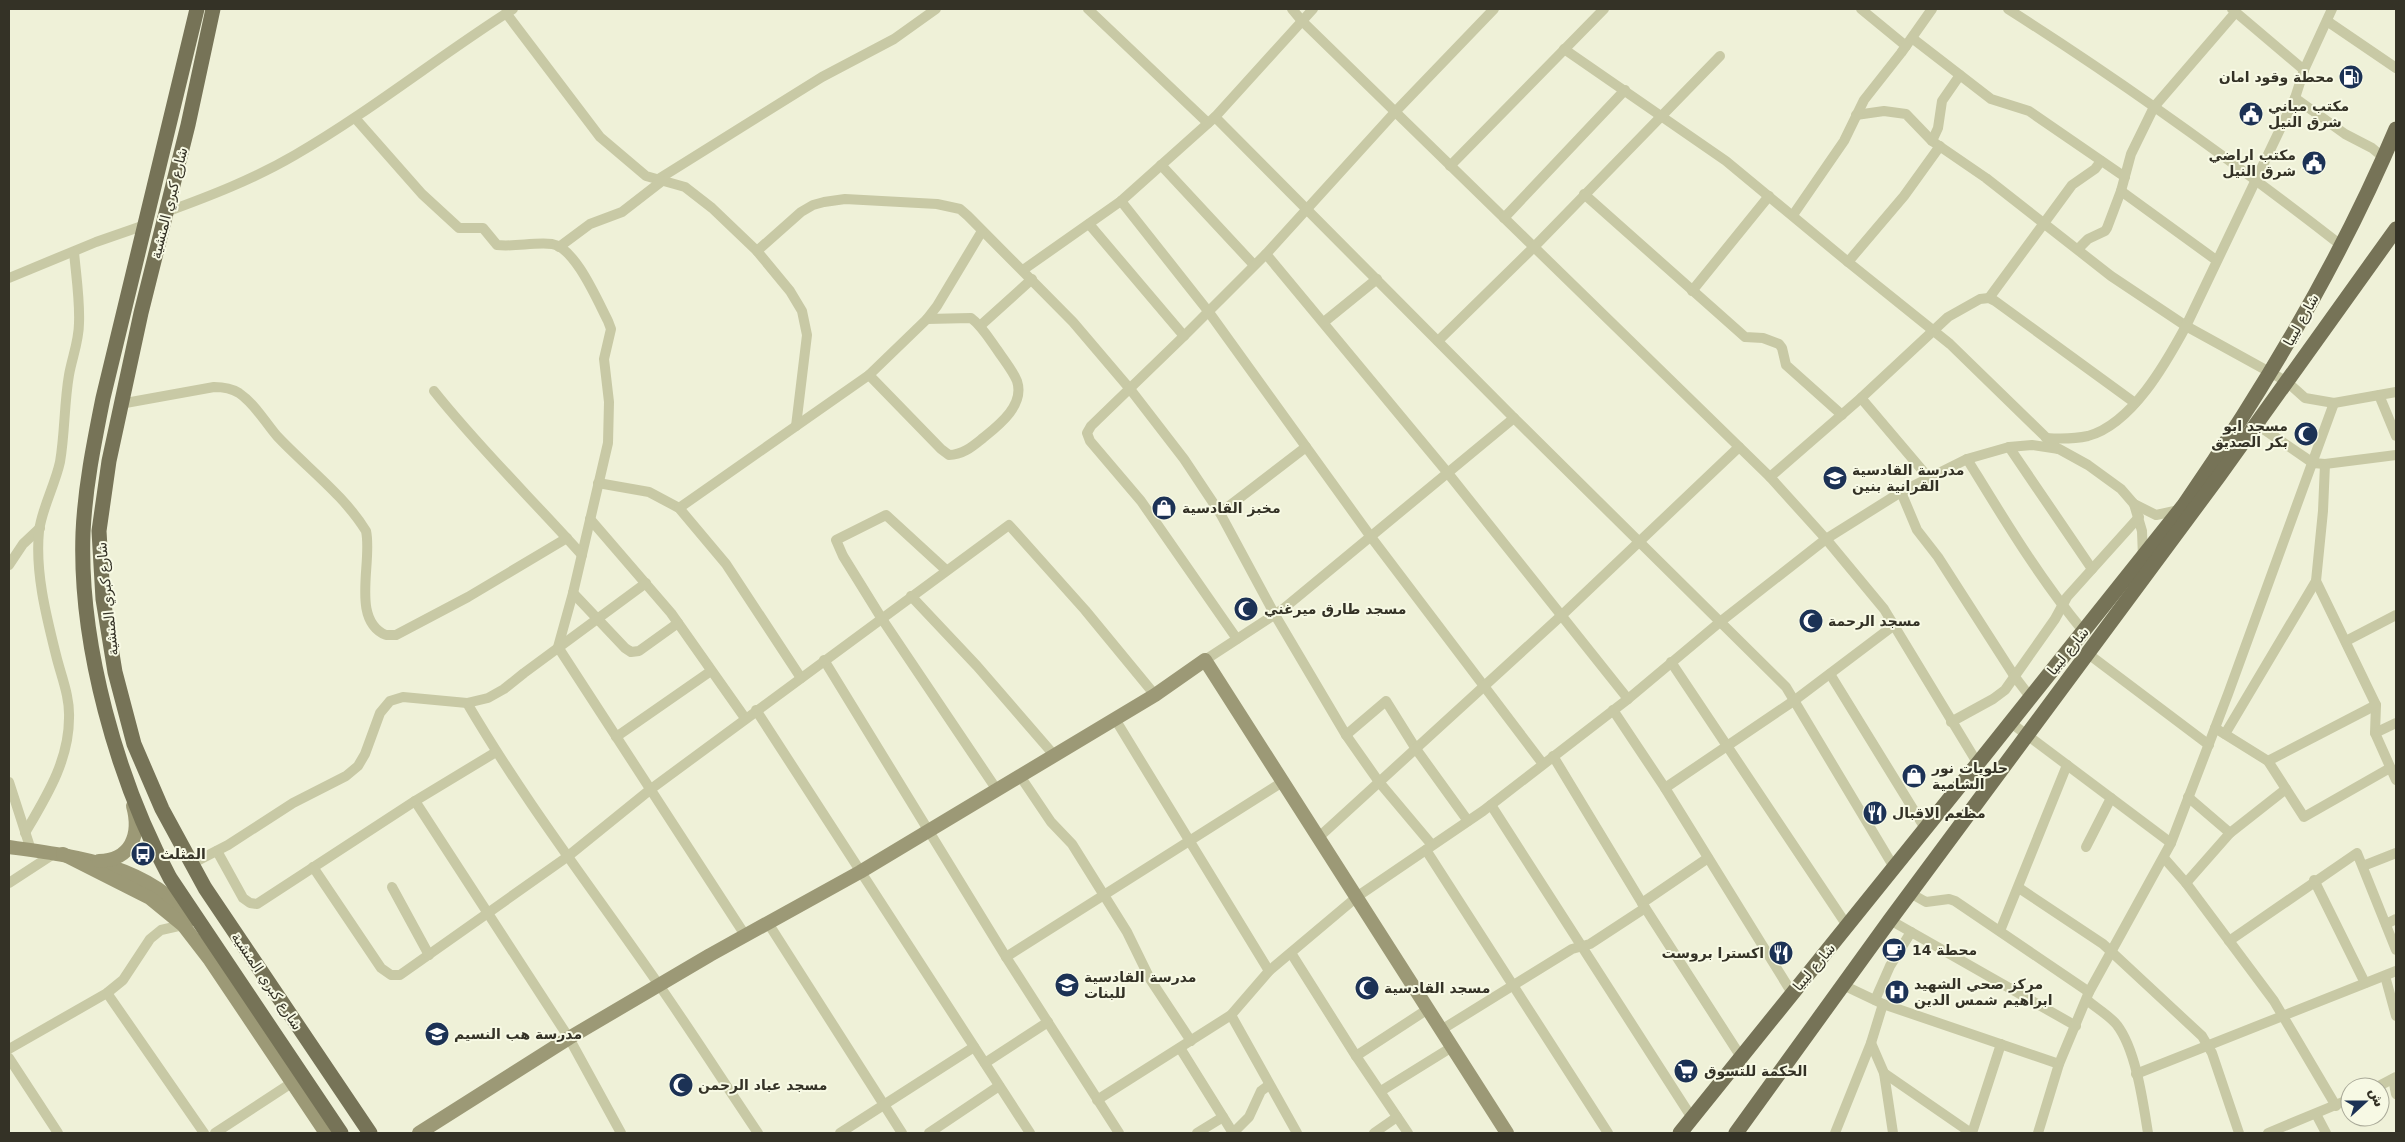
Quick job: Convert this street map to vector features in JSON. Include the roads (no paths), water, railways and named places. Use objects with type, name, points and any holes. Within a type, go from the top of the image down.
[{"type":"main road","name":"شارع كبري المنشية","points":[[197,9],[144,225],[92,456],[83,535],[84,575],[93,650],[103,699],[129,788],[170,878],[341,1133]]},
{"type":"main road","name":"شارع كبري المنشية","points":[[213,9],[188,125],[120,404],[109,461],[99,531],[101,576],[110,645],[122,701],[134,744],[162,809],[191,864],[370,1133]]},
{"type":"main road","name":"شارع ليبيا","points":[[1680,1133],[1792,993],[1895,870],[2180,510],[2226,445],[2271,372],[2342,246],[2384,158],[2396,128]]},
{"type":"main road","name":"شارع ليبيا","points":[[1736,1133],[1890,920],[2256,424],[2396,229]]},
{"type":"street","points":[[559,247],[590,224],[622,212],[660,180],[822,77],[894,39],[936,9]]},
{"type":"street","points":[[1088,9],[1307,208],[1514,418],[1786,687],[1895,870]]},
{"type":"street","points":[[1292,9],[1450,166],[1770,477],[1826,539],[1881,605],[1978,764]]},
{"type":"street","points":[[1023,270],[1120,201],[1212,120],[1313,9]]},
{"type":"street","points":[[1238,639],[1140,501],[1087,434],[1091,426],[1266,254],[1395,112],[1494,9]]},
{"type":"street","points":[[1450,166],[1604,9]]},
{"type":"street","points":[[1861,9],[1960,75],[1991,100],[2021,108],[2040,117],[2125,177]]},
{"type":"street","points":[[1793,215],[1844,141],[1864,100],[1932,9]]},
{"type":"street","points":[[2008,9],[2068,47],[2256,179],[2342,246]]},
{"type":"street","points":[[2046,438],[2074,438],[2098,432],[2115,423],[2135,403],[2168,358],[2186,326],[2295,98],[2304,70],[2332,9]]},
{"type":"street","points":[[166,212],[253,177],[294,156],[355,118],[510,11],[600,136],[646,176],[685,187],[712,208],[757,251],[790,291],[806,322],[807,336],[796,426]]},
{"type":"street","points":[[2078,249],[2089,238],[2105,231],[2121,191],[2136,141],[2154,107],[2234,11],[2304,70]]},
{"type":"street","points":[[2327,21],[2396,68]]},
{"type":"street","points":[[1564,49],[1726,161],[1793,215],[1848,262],[1934,330],[1986,377],[2058,450],[2104,476],[2121,489],[2134,504],[2156,515],[2180,510]]},
{"type":"street","points":[[1438,341],[1534,247],[1720,56]]},
{"type":"street","points":[[1848,262],[1904,196],[1936,144],[1942,101],[1960,75]]},
{"type":"street","points":[[1504,218],[1625,90]]},
{"type":"street","points":[[2295,98],[2345,134],[2372,148],[2384,158]]},
{"type":"street","points":[[1856,115],[1884,111],[1906,114],[1936,144],[2044,223],[2111,276],[2186,326],[2286,381],[2305,398],[2334,403],[2396,392]]},
{"type":"street","points":[[355,118],[422,194],[459,228],[483,228],[498,245],[550,244],[559,247],[580,268],[611,329],[604,359],[609,402],[608,435],[582,555],[558,647],[745,935]]},
{"type":"street","points":[[1989,298],[2072,185],[2095,169],[2101,161]]},
{"type":"street","points":[[1161,165],[1254,265]]},
{"type":"street","points":[[2121,191],[2216,260]]},
{"type":"street","points":[[1584,194],[1745,337],[1763,338],[1778,344],[1782,348],[1786,365],[1842,415]]},
{"type":"street","points":[[1692,291],[1769,196]]},
{"type":"street","points":[[757,251],[801,212],[813,205],[845,199],[949,206],[960,209],[1023,270],[1073,322],[1130,389],[1184,459],[1220,513],[1275,614],[1346,735],[1429,847],[1608,1133]]},
{"type":"street","points":[[1120,201],[1208,311],[1371,538],[1543,764]]},
{"type":"street","points":[[1089,224],[1184,336]]},
{"type":"street","points":[[9,278],[144,225]]},
{"type":"street","points":[[679,508],[869,375],[927,319],[951,285],[982,231]]},
{"type":"street","points":[[26,833],[50,791],[60,768],[67,742],[69,718],[68,697],[56,656],[40,575],[40,528],[60,463],[69,377],[78,340],[80,322],[74,252]]},
{"type":"street","points":[[1266,254],[1447,472],[1628,698]]},
{"type":"street","points":[[1324,322],[1377,279]]},
{"type":"street","points":[[980,326],[1032,280]]},
{"type":"street","points":[[1770,477],[1861,398],[1934,330],[1962,307],[1980,299],[1989,298],[2135,403]]},
{"type":"street","points":[[869,375],[949,455],[959,454],[1000,424],[1009,414],[1017,395],[1017,380],[980,326],[971,318],[927,319]]},
{"type":"street","points":[[120,404],[214,387],[226,388],[243,396],[277,436],[361,523],[366,531],[368,542],[366,613],[370,621],[386,635],[396,635],[431,617],[567,538]]},
{"type":"street","points":[[434,391],[468,434],[582,555]]},
{"type":"street","points":[[2379,395],[2396,436]]},
{"type":"street","points":[[1861,398],[1928,477]]},
{"type":"street","points":[[2038,1133],[2059,1064],[2088,996],[2171,842],[2209,745],[2334,403]]},
{"type":"street","points":[[419,1133],[569,1038],[745,935],[860,872],[1155,695],[1275,614],[1371,538],[1447,472],[1514,418]]},
{"type":"street","points":[[2256,424],[2313,463],[2325,464],[2396,455]]},
{"type":"street","points":[[1097,1100],[1231,1015],[1269,971],[1358,896],[1491,805],[1826,539],[1901,492],[1967,459],[2010,447],[2032,445],[2058,450]]},
{"type":"street","points":[[1220,513],[1306,447]]},
{"type":"street","points":[[1320,837],[1562,615],[1739,447]]},
{"type":"street","points":[[2010,447],[2092,569]]},
{"type":"street","points":[[1967,459],[2027,557],[2062,606],[2084,632]]},
{"type":"street","points":[[2226,734],[2316,581],[2323,511],[2325,464]]},
{"type":"street","points":[[598,484],[649,492],[679,508],[726,564],[801,678]]},
{"type":"street","points":[[1901,492],[1917,530],[1938,557],[2015,677],[2031,698]]},
{"type":"street","points":[[2134,504],[2142,538],[2143,557]]},
{"type":"street","points":[[946,570],[886,515],[838,538],[836,543],[882,618],[998,790]]},
{"type":"street","points":[[1951,722],[1997,697],[2015,677],[2062,606],[2138,517]]},
{"type":"street","points":[[590,519],[678,623],[745,718]]},
{"type":"street","points":[[314,867],[381,968],[390,975],[400,975],[567,857],[651,789],[745,718],[1009,525],[1085,610],[1155,695]]},
{"type":"street","points":[[9,565],[23,544],[40,528]]},
{"type":"street","points":[[2316,581],[2376,705],[2375,733],[2396,780]]},
{"type":"street","points":[[191,864],[216,851],[293,803],[346,776],[358,766],[366,754],[380,713],[390,701],[403,697],[468,703],[488,698],[504,689],[646,583]]},
{"type":"street","points":[[573,593],[631,652],[639,651],[678,623]]},
{"type":"street","points":[[911,596],[978,666],[1054,755]]},
{"type":"street","points":[[2346,641],[2396,615]]},
{"type":"street","points":[[1665,788],[1795,700],[1894,626]]},
{"type":"street","points":[[2087,654],[2209,745]]},
{"type":"street","points":[[824,660],[930,830],[1006,957],[1119,1133]]},
{"type":"street","points":[[1205,660],[1358,896],[1507,1133]]},
{"type":"street","points":[[1671,662],[1848,927]]},
{"type":"street","points":[[616,737],[711,671]]},
{"type":"street","points":[[1830,674],[1926,830]]},
{"type":"street","points":[[1346,735],[1386,701],[1416,749],[1468,822]]},
{"type":"street","points":[[468,703],[496,752],[567,857],[659,985],[758,1133]]},
{"type":"street","points":[[2268,761],[2376,705]]},
{"type":"street","points":[[756,710],[1030,1133]]},
{"type":"street","points":[[1613,710],[1665,788],[1792,993]]},
{"type":"street","points":[[1115,719],[1269,971]]},
{"type":"street","points":[[2011,722],[2171,842]]},
{"type":"street","points":[[2375,733],[2396,723]]},
{"type":"street","points":[[2215,728],[2268,761],[2304,817],[2390,768]]},
{"type":"street","points":[[216,851],[243,898],[250,903],[257,904],[414,802],[496,752]]},
{"type":"street","points":[[1553,756],[1643,905],[1741,1057]]},
{"type":"street","points":[[2000,931],[2067,765]]},
{"type":"street","points":[[1020,776],[1048,818],[1072,844],[1105,896],[1150,979],[1191,1041]]},
{"type":"street","points":[[1006,957],[1284,781]]},
{"type":"street","points":[[9,782],[31,850]]},
{"type":"street","points":[[93,861],[111,860],[126,853],[133,842],[135,812],[129,788]]},
{"type":"street","points":[[2186,883],[2230,833],[2286,789]]},
{"type":"street","points":[[2188,797],[2230,833]]},
{"type":"street","points":[[2086,847],[2111,798]]},
{"type":"street","points":[[414,802],[569,1038],[621,1133]]},
{"type":"street","points":[[1491,805],[1692,1118]]},
{"type":"street","points":[[9,847],[59,853],[93,861],[110,866],[139,879],[170,897],[182,908],[223,958]]},
{"type":"street","points":[[9,883],[59,853]]},
{"type":"street","points":[[59,853],[150,898],[184,926],[210,960],[326,1133]]},
{"type":"street","points":[[2229,942],[2314,880],[2355,853],[2360,855],[2396,950]]},
{"type":"street","points":[[2364,866],[2396,853]]},
{"type":"street","points":[[1441,1030],[1572,949],[1590,944],[1708,858]]},
{"type":"street","points":[[2164,858],[2186,883],[2284,1016],[2336,1106]]},
{"type":"street","points":[[2314,880],[2365,983]]},
{"type":"street","points":[[392,887],[428,955]]},
{"type":"street","points":[[2018,888],[2112,951],[2202,1036],[2209,1047],[2239,1133]]},
{"type":"street","points":[[1910,893],[1926,902],[1952,899],[2000,931],[2088,996],[2120,1029],[2136,1074],[2148,1133]]},
{"type":"street","points":[[2386,924],[2396,919]]},
{"type":"street","points":[[1890,920],[2076,1026]]},
{"type":"street","points":[[768,923],[902,1133]]},
{"type":"street","points":[[9,1049],[107,993],[122,980],[150,939],[161,930],[184,926]]},
{"type":"street","points":[[1835,1133],[1871,1043],[1879,1002],[1890,966],[1911,932]]},
{"type":"street","points":[[1291,953],[1356,1056],[1408,1133]]},
{"type":"street","points":[[2136,1074],[2209,1047],[2396,972]]},
{"type":"street","points":[[2385,976],[2396,1016]]},
{"type":"street","points":[[1843,985],[1879,1002],[2059,1064]]},
{"type":"street","points":[[107,993],[204,1133]]},
{"type":"street","points":[[1356,1056],[1428,1008]]},
{"type":"street","points":[[1231,1015],[1255,1056],[1269,1085],[1298,1133]]},
{"type":"street","points":[[985,1063],[1048,1022]]},
{"type":"street","points":[[1871,1043],[1884,1073],[1893,1133]]},
{"type":"street","points":[[1884,1073],[1971,1133],[2001,1044]]},
{"type":"street","points":[[840,1133],[974,1047]]},
{"type":"street","points":[[1381,1091],[1452,1047]]},
{"type":"street","points":[[1180,1048],[1233,1133],[1249,1118],[1260,1091],[1269,1085]]},
{"type":"street","points":[[9,1058],[58,1133]]},
{"type":"street","points":[[2395,1078],[2396,1094]]},
{"type":"street","points":[[215,1133],[293,1082]]},
{"type":"street","points":[[929,1133],[999,1086]]},
{"type":"street","points":[[2268,1133],[2340,1104]]},
{"type":"street","points":[[2316,1114],[2326,1133]]},
{"type":"street","points":[[1196,1133],[1223,1117]]},
{"type":"street","points":[[1374,1133],[1397,1117]]},
{"type":"place","name":"محطة وقود امان","points":[[2351,77]]},
{"type":"place","name":"مكتب مباني شرق النيل","points":[[2251,114]]},
{"type":"place","name":"مكتب اراضي شرق النيل","points":[[2314,163]]},
{"type":"place","name":"مسجد ابو بكر الصديق","points":[[2306,434]]},
{"type":"place","name":"مدرسة القادسية القرانية بنين","points":[[1835,478]]},
{"type":"place","name":"مخبز القادسية","points":[[1164,508]]},
{"type":"place","name":"مسجد طارق ميرغني","points":[[1246,609]]},
{"type":"place","name":"مسجد الرحمة","points":[[1811,621]]},
{"type":"place","name":"حلويات نور الشامية","points":[[1914,776]]},
{"type":"place","name":"مظعم الاقبال","points":[[1875,813]]},
{"type":"place","name":"المثلث","points":[[143,854]]},
{"type":"place","name":"محطة 14","points":[[1894,950]]},
{"type":"place","name":"اكسترا بروست","points":[[1781,953]]},
{"type":"place","name":"مدرسة القادسية للبنات","points":[[1067,985]]},
{"type":"place","name":"مسجد القادسية","points":[[1367,988]]},
{"type":"place","name":"مركز صحي الشهيد ابراهيم شمس الدين","points":[[1897,992]]},
{"type":"place","name":"مدرسة هب النسيم","points":[[437,1034]]},
{"type":"place","name":"الحكمة للتسوق","points":[[1686,1071]]},
{"type":"place","name":"مسجد عباد الرحمن","points":[[681,1085]]}]
